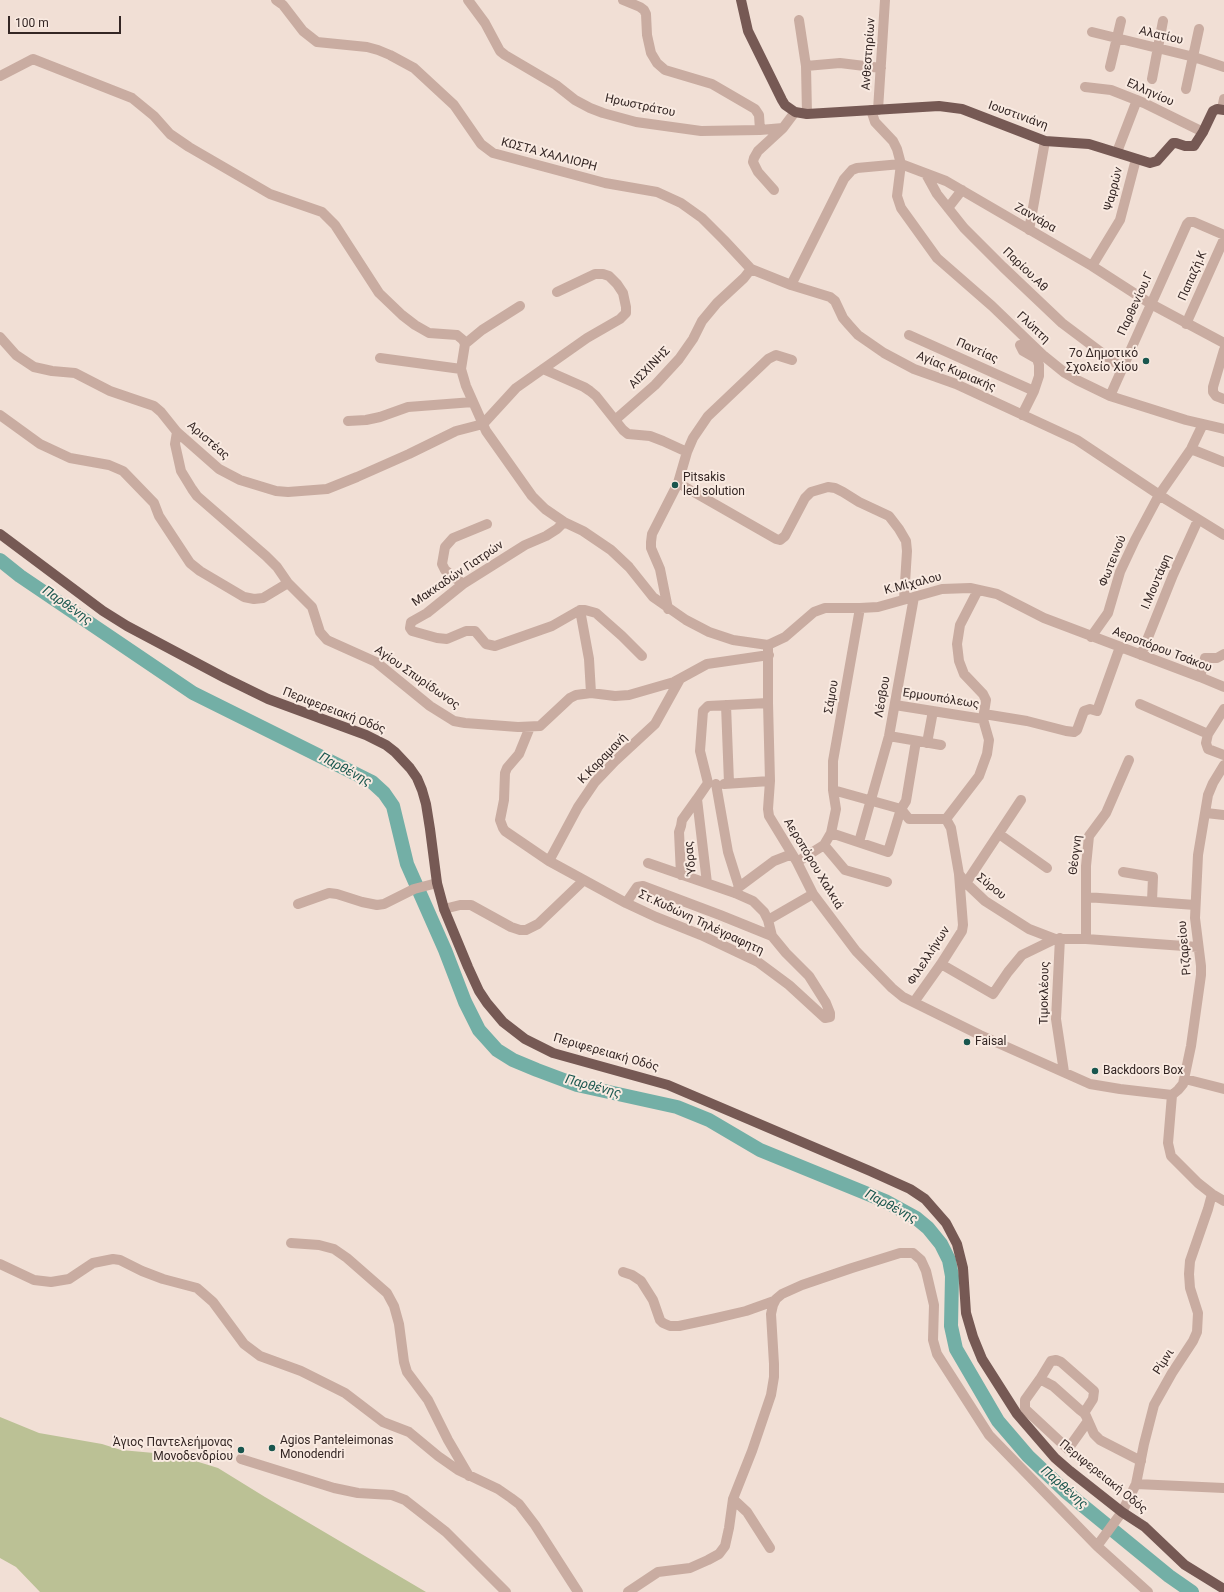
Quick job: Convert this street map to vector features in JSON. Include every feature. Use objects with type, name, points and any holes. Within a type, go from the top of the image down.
[{"type":"main road","points":[[740,0],[748,31],[782,100],[785,105],[795,112]]},
{"type":"main road","name":"Ιουστινιάνη","points":[[795,112],[807,114],[939,106],[962,109],[1045,141],[1089,144],[1136,159],[1154,163],[1173,143],[1185,146],[1194,146],[1203,132],[1213,111],[1223,106]]},
{"type":"main road","name":"Περιφερειακή Οδός","points":[[0,534],[103,611],[127,626],[268,699],[366,735],[386,745],[395,752],[410,768],[417,778],[422,790],[430,830],[433,884],[479,991],[503,1022],[524,1039],[553,1053],[633,1074],[668,1085],[877,1174],[910,1189],[925,1199],[946,1223],[957,1244],[963,1268],[965,1302],[969,1325],[976,1348],[988,1370],[1018,1414],[1055,1458],[1122,1512],[1145,1527],[1185,1565],[1224,1589]]},
{"type":"street","name":"ΚΩΣΤΑ ΧΑΛΛΙΟΡΗ","points":[[276,0],[283,5],[303,31],[317,42],[367,47],[390,55],[414,68],[454,105],[481,144],[493,153],[598,182],[636,188],[666,196],[680,203],[702,218],[750,269]]},
{"type":"street","name":"Ηρωστράτου","points":[[468,0],[485,23],[500,51],[504,55],[556,85],[575,100],[590,108],[636,122],[701,131],[784,128]]},
{"type":"street","points":[[623,0],[640,7],[646,14],[647,34],[651,53],[657,63],[665,70],[712,84],[756,109],[759,115],[760,130]]},
{"type":"street","name":"Ανθεστηρίων","points":[[874,110],[881,68],[886,0]]},
{"type":"street","points":[[799,20],[806,66],[807,114]]},
{"type":"street","points":[[1110,67],[1121,21]]},
{"type":"street","points":[[1152,79],[1163,21]]},
{"type":"street","points":[[1186,89],[1199,29]]},
{"type":"street","name":"Αλατίου","points":[[1092,32],[1194,57],[1224,67]]},
{"type":"street","points":[[0,76],[33,59],[136,101],[160,122],[170,134],[189,147],[270,194],[322,212],[335,225],[379,293],[402,315],[429,333],[457,335],[465,344]]},
{"type":"street","points":[[806,66],[840,63],[881,68]]},
{"type":"street","name":"Ελληνίου","points":[[1084,87],[1111,90],[1137,100],[1203,132]]},
{"type":"street","points":[[1118,152],[1137,100]]},
{"type":"street","points":[[792,285],[844,179],[852,170],[857,168],[901,164],[893,141],[875,122],[874,110]]},
{"type":"street","points":[[774,190],[758,172],[754,162],[758,151],[784,128],[795,112]]},
{"type":"street","points":[[1029,230],[1045,141]]},
{"type":"street","name":"Ψαρρών","points":[[1092,266],[1120,220],[1136,159]]},
{"type":"street","name":"Ζαννάρα","points":[[901,164],[946,181],[962,190],[1092,266],[1151,304],[1224,347]]},
{"type":"street","name":"Γλύπτη","points":[[901,164],[897,194],[898,203],[937,258],[992,306],[1044,356],[1065,373],[1110,396],[1224,429]]},
{"type":"street","name":"Παρίου.Αθ","points":[[926,174],[937,194],[948,208],[964,228],[986,250],[1062,323],[1122,368]]},
{"type":"street","points":[[948,208],[962,190]]},
{"type":"street","name":"Παρθενίου.Γ","points":[[1110,396],[1187,224],[1189,222],[1194,222],[1224,235]]},
{"type":"street","name":"Παπαζή.Κ","points":[[1186,324],[1224,239]]},
{"type":"street","name":"Αγίας Κυριακής","points":[[750,269],[792,285],[830,297],[835,301],[843,318],[858,334],[884,353],[906,365],[956,384],[1087,446],[1159,495],[1224,535]]},
{"type":"street","name":"ΑΙΣΧΙΝΗΣ","points":[[615,420],[655,385],[679,359],[693,339],[702,321],[716,303],[744,278],[750,269]]},
{"type":"street","points":[[483,424],[516,388],[587,338],[620,319],[626,313],[625,302],[620,288],[608,276],[603,274],[595,274],[557,292]]},
{"type":"street","points":[[520,306],[482,330],[465,344],[461,369],[466,386],[490,437],[532,496],[545,509],[564,522],[587,534],[619,557],[653,597],[686,620],[714,634],[768,650]]},
{"type":"street","name":"Παντίας","points":[[909,335],[1034,391]]},
{"type":"street","name":"Αριστέας","points":[[0,338],[16,355],[34,367],[52,371],[76,373],[110,391],[154,406],[161,412],[177,432],[212,464],[225,473],[252,484],[276,491],[288,492],[318,490],[336,486],[409,454],[456,431],[483,424]]},
{"type":"street","points":[[1022,415],[1034,391],[1039,376],[1037,359],[1023,351],[1020,345],[1023,345],[1044,356]]},
{"type":"street","points":[[1224,347],[1213,387],[1213,392],[1216,396],[1224,399]]},
{"type":"street","points":[[668,608],[660,569],[651,548],[652,534],[678,483],[687,452],[698,429],[708,416],[763,363],[776,355],[792,360]]},
{"type":"street","points":[[380,358],[461,369]]},
{"type":"street","points":[[543,369],[590,391],[628,434],[650,436],[687,452]]},
{"type":"street","points":[[348,420],[380,417],[408,407],[473,402]]},
{"type":"street","points":[[0,414],[40,444],[70,458],[110,465],[122,471],[154,503],[159,516],[190,563],[200,571],[244,597],[254,599],[263,598],[288,583]]},
{"type":"street","name":"Φωτεινού","points":[[1091,637],[1108,613],[1120,572],[1135,540],[1159,495],[1191,449],[1203,424]]},
{"type":"street","name":"Αγίου Σπυρίδωνος","points":[[177,432],[175,444],[177,453],[182,471],[192,489],[266,556],[277,567],[288,583],[304,597],[312,607],[320,632],[327,640],[376,662],[430,706],[450,719],[465,723],[530,727],[543,724],[570,698],[583,693],[615,696],[629,695],[666,685],[707,664],[768,650]]},
{"type":"street","points":[[1191,449],[1224,462]]},
{"type":"street","name":"Λέσβου","points":[[678,483],[780,540],[785,536],[805,498],[811,492],[828,487],[835,488],[859,502],[889,516],[899,529],[906,541],[909,598],[895,705],[889,736],[871,800]]},
{"type":"street","name":"Ι.Μουτάφη","points":[[1141,654],[1198,520]]},
{"type":"street","name":"Μακκαδών Γιατρών","points":[[564,522],[557,529],[525,545],[463,584],[427,613],[410,622],[410,629],[412,631],[437,638],[447,639],[466,631],[475,631],[486,644],[495,646],[552,626],[580,610]]},
{"type":"street","points":[[463,584],[445,570],[442,564],[445,547],[453,538],[488,524]]},
{"type":"street","name":"Κ.Μίχαλου","points":[[768,650],[814,612],[825,608],[878,607],[942,589],[963,588],[1002,596],[1044,618],[1091,637]]},
{"type":"street","points":[[833,790],[901,809],[910,820],[946,819],[979,776],[989,740],[984,717],[986,700],[983,694],[964,674],[959,661],[957,644],[960,625],[978,590]]},
{"type":"street","name":"Σάμου","points":[[824,845],[831,833],[836,809],[833,790],[833,762],[860,608]]},
{"type":"street","points":[[591,693],[589,658],[580,610],[596,613],[642,656]]},
{"type":"street","name":"Αεροπόρου Τσάκου","points":[[1091,637],[1141,654],[1224,688]]},
{"type":"street","name":"Ερμουπόλεως","points":[[895,705],[933,711],[1027,721],[1074,732],[1077,730],[1084,711],[1090,709],[1097,712],[1120,647]]},
{"type":"street","name":"Αεροπόρου Χαλκιά","points":[[768,650],[770,780],[768,804],[769,816],[795,858],[813,894],[860,956],[896,992],[952,1022],[1090,1084],[1172,1095]]},
{"type":"street","points":[[1200,677],[1205,658],[1217,658],[1224,654]]},
{"type":"street","name":"Κ.Καραμανή","points":[[549,861],[578,807],[595,782],[655,724],[680,679]]},
{"type":"street","points":[[768,703],[708,706],[703,711],[700,751],[712,784],[737,890],[774,861],[795,858],[824,845],[845,870],[887,882]]},
{"type":"street","points":[[1140,704],[1208,734]]},
{"type":"street","points":[[726,705],[729,783]]},
{"type":"street","points":[[1224,709],[1208,734],[1206,743],[1208,749],[1224,755]]},
{"type":"street","points":[[927,743],[933,711]]},
{"type":"street","points":[[530,727],[519,754],[511,763],[505,774],[504,800],[500,820],[502,828],[549,861],[626,903]]},
{"type":"street","points":[[889,736],[941,745]]},
{"type":"street","points":[[831,833],[888,852],[901,809],[908,794],[916,741]]},
{"type":"street","name":"Θέογνη","points":[[1086,939],[1086,866],[1090,836],[1106,813],[1129,760]]},
{"type":"street","name":"Ριζαρείου","points":[[1185,1080],[1201,975],[1195,905],[1198,855],[1208,795],[1213,782],[1224,765]]},
{"type":"street","points":[[681,875],[680,826],[682,820],[697,799],[712,784],[770,780]]},
{"type":"street","name":"Ύδρας","points":[[697,799],[707,883],[737,890],[753,901],[768,920],[772,936]]},
{"type":"street","points":[[859,842],[871,800]]},
{"type":"street","points":[[966,884],[1021,800]]},
{"type":"street","points":[[1206,813],[1224,815]]},
{"type":"street","name":"Σύρου","points":[[946,819],[951,828],[959,874],[966,884],[985,901],[1029,929],[1058,938]]},
{"type":"street","points":[[999,834],[1047,868]]},
{"type":"street","points":[[648,863],[707,883]]},
{"type":"street","points":[[1123,872],[1153,877],[1152,901]]},
{"type":"street","name":"Φιλελλήνων","points":[[914,1002],[962,931],[963,925],[959,874]]},
{"type":"street","points":[[444,909],[460,905],[472,905],[511,927],[526,930],[538,924],[584,880]]},
{"type":"street","points":[[298,904],[329,894],[338,894],[377,905],[384,904],[414,890],[433,884]]},
{"type":"street","name":"Στ.Κυδώνη Τηλέγραφητη","points":[[643,886],[772,936],[808,976],[826,1003],[830,1017],[825,1018],[789,985],[758,962],[701,935],[626,903],[633,891],[637,887],[643,886]]},
{"type":"street","points":[[768,920],[813,894]]},
{"type":"street","points":[[1086,898],[1152,901],[1195,905]]},
{"type":"street","points":[[941,964],[993,994],[1022,955],[1058,938],[1198,947]]},
{"type":"street","name":"Τιμοκλέους","points":[[1058,938],[1056,1019],[1064,1072]]},
{"type":"street","points":[[1224,1089],[1185,1080],[1181,1088],[1172,1095],[1168,1144],[1171,1156],[1184,1170],[1212,1194],[1224,1201]]},
{"type":"street","name":"Ρίμνι","points":[[1100,1542],[1122,1512],[1136,1484],[1154,1406],[1172,1373],[1193,1341],[1196,1332],[1198,1313],[1189,1281],[1190,1261],[1212,1194]]},
{"type":"street","points":[[290,1243],[319,1244],[334,1249],[347,1258],[388,1293],[394,1306],[399,1324],[404,1362],[407,1372],[428,1400],[448,1440],[469,1476]]},
{"type":"street","points":[[623,1272],[641,1282],[653,1300],[660,1320],[663,1323],[670,1326],[679,1326],[746,1311],[774,1301],[780,1296],[802,1285],[882,1258],[907,1252],[913,1253],[919,1257],[926,1271],[934,1304],[933,1340],[937,1354],[989,1435],[1100,1542],[1146,1591]]},
{"type":"street","points":[[0,1264],[26,1277],[51,1282],[69,1279],[93,1263],[113,1260],[127,1263],[142,1272],[197,1288],[213,1302],[244,1344],[260,1356],[301,1371],[345,1393],[382,1422],[409,1432],[438,1456],[469,1476],[498,1488],[519,1504],[549,1546],[570,1582],[578,1592]]},
{"type":"street","points":[[628,1592],[658,1572],[690,1568],[708,1560],[719,1554],[727,1541],[733,1499],[752,1451],[771,1395],[774,1377],[771,1320],[774,1301]]},
{"type":"street","points":[[1056,1360],[1061,1362],[1094,1391],[1094,1399],[1086,1417],[1068,1449],[1026,1409],[1025,1400],[1040,1379],[1051,1361],[1056,1360]]},
{"type":"street","points":[[1040,1379],[1053,1386],[1086,1417],[1094,1434],[1100,1440],[1141,1462]]},
{"type":"street","points":[[241,1459],[334,1488],[358,1493],[392,1495],[405,1500],[446,1532],[506,1592]]},
{"type":"street","points":[[1136,1484],[1224,1488]]},
{"type":"street","points":[[733,1499],[747,1512],[770,1548]]},
{"type":"green space","points":[[0,1417],[39,1433],[102,1444],[121,1450],[176,1455],[218,1468],[426,1592],[40,1592],[16,1567],[0,1558]]},
{"type":"waterway","name":"Παρθένης","points":[[0,560],[20,576],[193,693],[372,782],[384,793],[393,806],[407,864],[445,950],[465,1002],[479,1030],[497,1050],[513,1060],[577,1085],[677,1107],[709,1120],[760,1150],[885,1201],[916,1218],[928,1228],[941,1244],[949,1260],[952,1276],[951,1326],[956,1349],[998,1421],[1028,1456],[1065,1491],[1169,1576],[1192,1592]]},
{"type":"place","name":"7ο Δημοτικό Σχολείο Χίου","points":[[1146,361]]},
{"type":"place","name":"Pitsakis led solution","points":[[675,485]]},
{"type":"place","name":"Faisal","points":[[967,1042]]},
{"type":"place","name":"Backdoors Box","points":[[1095,1071]]},
{"type":"place","name":"Agios Panteleimonas Monodendri","points":[[272,1448]]},
{"type":"place","name":"Άγιος Παντελεήμονας Μονοδενδρίου","points":[[241,1450]]}]
